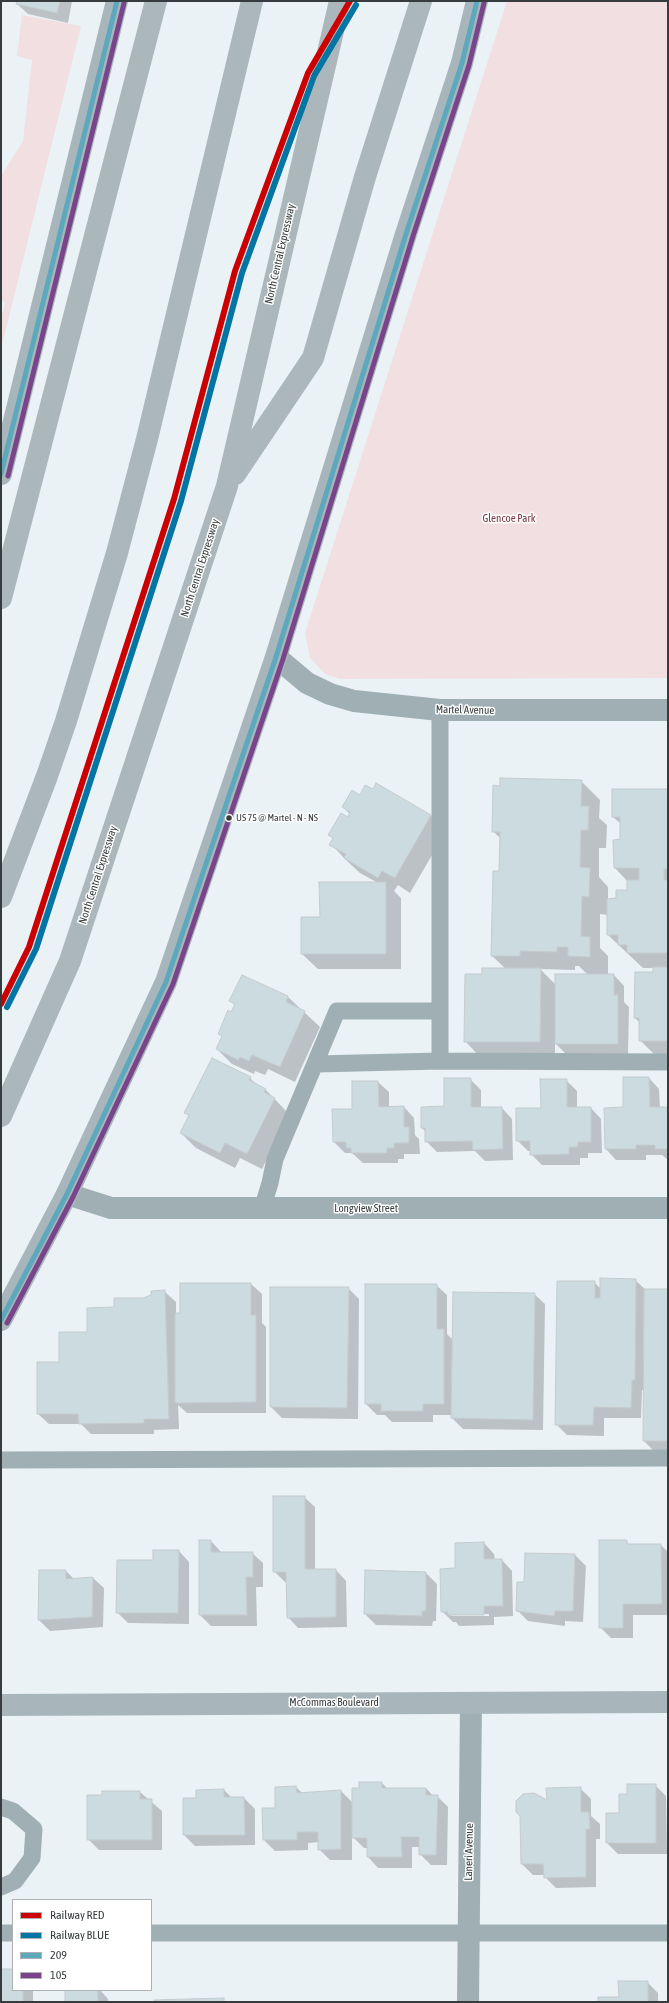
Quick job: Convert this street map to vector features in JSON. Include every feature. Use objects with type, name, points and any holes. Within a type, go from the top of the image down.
[{"type":"highway","points":[[1,598],[156,1]]},
{"type":"highway","points":[[1,897],[62,734],[118,553],[147,439],[252,1]]},
{"type":"highway","name":"North Central Expressway","points":[[1,1116],[70,961],[227,486],[340,1]]},
{"type":"highway","points":[[227,486],[313,358],[365,177],[421,1]]},
{"type":"main road","points":[[1,474],[117,1]]},
{"type":"main road","points":[[1,1320],[67,1194],[166,982],[276,657],[399,256],[462,63],[477,1]]},
{"type":"main road","name":"McCommas Boulevard","points":[[1,1705],[668,1702]]},
{"type":"street","name":"Martel Avenue","points":[[276,657],[307,683],[330,694],[354,701],[440,710],[668,710]]},
{"type":"street","name":"Longview Street","points":[[67,1194],[111,1208],[668,1208]]},
{"type":"street","name":"Laneri Avenue","points":[[468,2002],[467,1934],[471,1703]]},
{"type":"lane","points":[[440,710],[440,1061]]},
{"type":"lane","points":[[262,1209],[275,1160],[337,1011],[440,1011]]},
{"type":"lane","points":[[316,1064],[440,1061],[668,1062]]},
{"type":"lane","points":[[1,1460],[668,1458]]},
{"type":"lane","points":[[1,1807],[13,1812],[34,1829],[32,1858],[15,1881],[1,1887]]},
{"type":"lane","points":[[152,1934],[668,1933]]},
{"type":"lane","points":[[1,1934],[12,1934]]},
{"type":"green space","name":"Glencoe Park","points":[[507,1],[668,1],[668,678],[340,679],[325,674],[310,658],[305,633]]},
{"type":"green space","points":[[22,15],[81,26],[1,349],[1,318],[5,303],[1,299],[1,176],[23,141],[32,60],[17,56]]},
{"type":"building","points":[[17,1],[60,1],[57,13],[16,4]]},
{"type":"building","points":[[500,778],[582,780],[581,806],[589,806],[588,830],[581,830],[580,867],[590,868],[589,897],[582,896],[581,936],[590,937],[590,957],[568,956],[568,947],[557,947],[557,952],[520,951],[520,956],[491,956],[493,871],[499,871],[500,832],[492,832],[493,785],[500,786]]},
{"type":"building","points":[[376,783],[431,815],[395,878],[382,871],[378,878],[344,858],[346,854],[329,845],[333,838],[328,835],[341,813],[348,817],[350,812],[342,807],[352,790],[360,795],[365,785],[373,789]]},
{"type":"building","points":[[612,789],[668,789],[668,869],[664,869],[664,880],[668,880],[668,953],[627,953],[627,945],[618,945],[618,935],[607,935],[607,899],[616,898],[616,890],[627,890],[627,880],[639,880],[639,868],[614,868],[613,840],[620,839],[620,817],[612,817]]},
{"type":"building","points":[[319,882],[386,882],[386,954],[301,954],[301,917],[320,917]]},
{"type":"building","points":[[653,967],[668,967],[668,1041],[639,1041],[639,1018],[634,1018],[635,972],[653,972]]},
{"type":"building","points":[[482,968],[541,968],[540,1042],[464,1042],[465,974],[482,974]]},
{"type":"building","points":[[555,974],[614,974],[614,995],[618,995],[618,1044],[555,1044]]},
{"type":"building","points":[[242,975],[288,996],[286,1002],[305,1011],[280,1067],[252,1055],[249,1061],[240,1057],[238,1060],[216,1049],[222,1036],[218,1034],[228,1010],[231,1012],[235,1004],[229,1001]]},
{"type":"building","points":[[212,1058],[251,1077],[249,1080],[266,1089],[264,1092],[275,1098],[247,1154],[225,1143],[220,1153],[180,1133],[189,1115],[184,1113]]},
{"type":"building","points":[[623,1077],[649,1077],[650,1107],[668,1107],[668,1149],[655,1149],[655,1145],[636,1145],[636,1149],[605,1149],[604,1108],[623,1107]]},
{"type":"building","points":[[444,1078],[471,1078],[471,1107],[502,1107],[503,1149],[473,1150],[472,1141],[425,1142],[425,1128],[421,1128],[421,1107],[444,1106]]},
{"type":"building","points":[[540,1079],[567,1079],[567,1107],[591,1107],[591,1142],[578,1142],[578,1147],[569,1147],[569,1154],[530,1155],[530,1141],[516,1141],[516,1108],[541,1108]]},
{"type":"building","points":[[352,1081],[378,1081],[379,1107],[404,1106],[404,1127],[409,1127],[409,1143],[394,1143],[394,1148],[387,1148],[387,1153],[351,1153],[351,1148],[346,1148],[346,1142],[333,1142],[332,1109],[352,1109]]},
{"type":"building","points":[[600,1278],[636,1279],[635,1380],[632,1380],[631,1408],[594,1407],[593,1425],[555,1425],[557,1281],[595,1281],[595,1298],[600,1298]]},
{"type":"building","points":[[180,1283],[251,1283],[251,1315],[256,1315],[256,1402],[175,1403],[175,1313],[180,1313]]},
{"type":"building","points":[[365,1284],[437,1284],[437,1329],[444,1329],[444,1404],[423,1404],[423,1411],[381,1411],[381,1404],[365,1404]]},
{"type":"building","points":[[270,1287],[349,1287],[347,1408],[270,1407]]},
{"type":"building","points":[[644,1289],[668,1289],[668,1441],[643,1441]]},
{"type":"building","points":[[165,1290],[169,1419],[144,1419],[144,1423],[79,1424],[78,1414],[37,1414],[37,1362],[59,1362],[59,1332],[87,1332],[87,1308],[114,1307],[114,1298],[143,1298],[151,1295],[151,1291]]},
{"type":"building","points":[[453,1292],[535,1293],[533,1420],[451,1418]]},
{"type":"building","points":[[273,1496],[305,1496],[305,1569],[336,1569],[336,1617],[287,1618],[286,1572],[273,1572]]},
{"type":"building","points":[[199,1540],[211,1540],[211,1552],[253,1552],[253,1577],[246,1577],[247,1615],[199,1615]]},
{"type":"building","points":[[599,1540],[627,1540],[627,1544],[661,1544],[662,1604],[623,1604],[623,1628],[599,1628]]},
{"type":"building","points":[[484,1542],[484,1559],[502,1559],[503,1606],[484,1606],[484,1615],[448,1615],[448,1612],[441,1612],[440,1569],[455,1568],[455,1543]]},
{"type":"building","points":[[153,1550],[179,1550],[178,1613],[116,1613],[117,1560],[153,1560]]},
{"type":"building","points":[[525,1553],[575,1554],[573,1611],[555,1611],[554,1616],[516,1611],[517,1582],[524,1582]]},
{"type":"building","points":[[39,1570],[66,1570],[66,1579],[93,1577],[92,1617],[38,1620]]},
{"type":"building","points":[[365,1570],[426,1572],[426,1611],[422,1611],[422,1616],[364,1614]]},
{"type":"building","points":[[359,1782],[382,1782],[382,1788],[426,1788],[426,1795],[438,1795],[436,1855],[419,1855],[419,1837],[401,1837],[402,1857],[367,1857],[367,1838],[352,1838],[352,1788],[359,1788]]},
{"type":"building","points":[[627,1784],[656,1784],[656,1843],[606,1843],[606,1813],[619,1813],[619,1794],[627,1794]]},
{"type":"building","points":[[296,1786],[297,1793],[341,1790],[341,1849],[318,1850],[318,1832],[297,1832],[297,1840],[263,1840],[262,1808],[275,1808],[275,1787]]},
{"type":"building","points":[[581,1787],[581,1812],[589,1812],[590,1829],[586,1829],[586,1877],[544,1878],[543,1864],[521,1864],[520,1816],[516,1812],[516,1801],[523,1794],[534,1793],[547,1800],[546,1788]]},
{"type":"building","points":[[224,1789],[224,1797],[244,1797],[245,1835],[183,1835],[183,1798],[196,1798],[196,1790]]},
{"type":"building","points":[[102,1791],[140,1791],[140,1799],[152,1799],[152,1840],[87,1840],[87,1795],[102,1795]]},
{"type":"building","points":[[1,1969],[12,1969],[12,1991],[23,1991],[23,2002],[1,2002]]},
{"type":"building","points":[[618,1981],[648,1981],[648,2002],[598,2002],[598,1997],[619,1997]]},
{"type":"building","points":[[65,1991],[98,1991],[98,2002],[65,2002]]},
{"type":"building","points":[[224,1998],[224,2002],[154,2002],[154,2000]]},
{"type":"rail line","name":"RED","points":[[1,1004],[29,947],[174,499],[235,271],[308,73],[350,1]]},
{"type":"rail line","name":"BLUE","points":[[7,1007],[36,949],[181,501],[242,273],[314,76],[356,5]]},
{"type":"transit line","name":"209","points":[[1,474],[117,1]]},
{"type":"transit line","name":"209","points":[[1,1320],[67,1194],[166,982],[276,657],[406,234],[462,63],[477,1]]},
{"type":"transit line","name":"105","points":[[8,476],[124,3]]},
{"type":"transit line","name":"105","points":[[7,1323],[73,1197],[173,984],[283,659],[413,236],[469,65],[484,3]]},
{"type":"place","name":"US 75 @ Martel - N - NS","points":[[229,818]]}]
